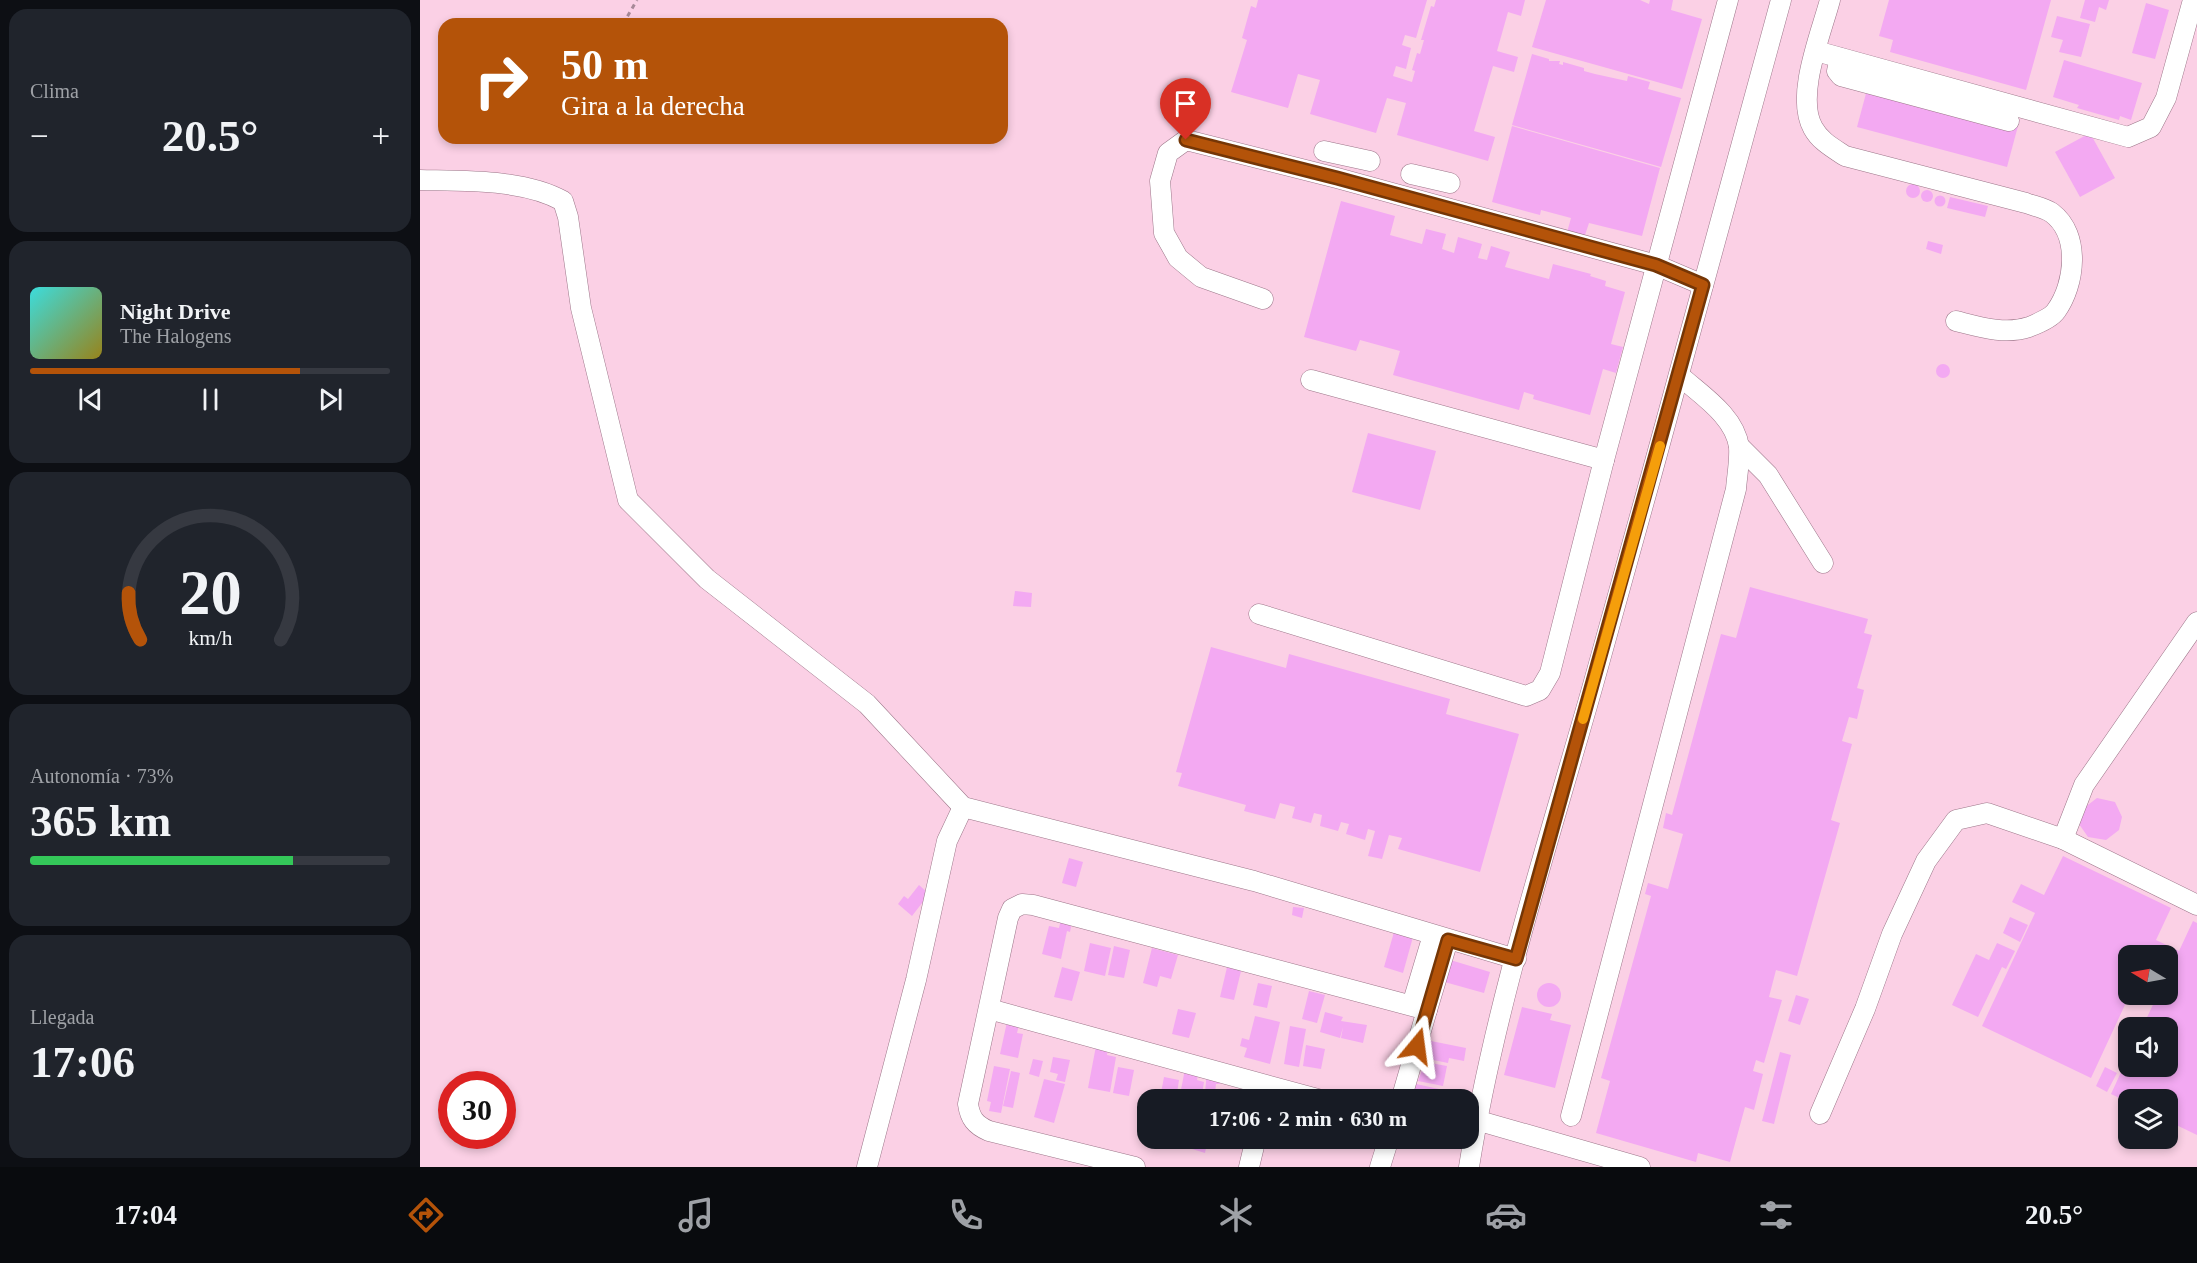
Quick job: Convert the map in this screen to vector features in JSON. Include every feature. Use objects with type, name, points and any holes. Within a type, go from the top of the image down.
[{"type":"street","points":[[1258,614],[1526,696],[1540,690],[1550,673],[1604,460],[1728,0]]},
{"type":"street","points":[[1479,1108],[1516,959],[1680,376],[1781,0]]},
{"type":"street","points":[[1830,0],[1816,51],[1806,105],[1813,128],[1826,143],[1845,156],[2026,203],[2052,213],[2067,234],[2073,262],[2069,288],[2055,313],[2029,327],[1997,331],[1956,321]]},
{"type":"street","points":[[1816,51],[2128,137],[2151,127],[2166,98],[2193,0]]},
{"type":"street","points":[[1840,58],[1837,71],[1841,76],[2009,121]]},
{"type":"street","points":[[1263,299],[1202,277],[1178,258],[1164,233],[1160,181],[1168,153],[1186,140],[1337,178],[1656,265],[1703,285]]},
{"type":"street","points":[[1337,178],[1333,153],[1370,161]]},
{"type":"street","points":[[1411,174],[1442,181],[1427,202]]},
{"type":"street","points":[[420,180],[473,181],[544,190],[563,201],[568,217],[581,308],[628,500],[707,579],[867,704],[963,807],[1254,881],[1516,959]]},
{"type":"street","points":[[1680,376],[1731,425],[1739,446],[1768,476],[1823,562]]},
{"type":"street","points":[[1311,380],[1604,460]]},
{"type":"street","points":[[1570,1116],[1736,489],[1739,446]]},
{"type":"street","points":[[2063,839],[2084,785],[2197,622]]},
{"type":"street","points":[[867,1167],[916,980],[947,841],[963,807]]},
{"type":"street","points":[[1820,1114],[1865,1009],[1892,934],[1926,861],[1956,820],[1987,813],[2063,839],[2197,905]]},
{"type":"street","points":[[1132,1167],[989,1131],[974,1121],[968,1104],[1008,918],[1012,909],[1022,904],[1033,905],[1420,1007]]},
{"type":"street","points":[[1403,1089],[1420,1007],[1440,937]]},
{"type":"street","points":[[989,1009],[1255,1089]]},
{"type":"street","points":[[1479,1121],[1640,1167]]},
{"type":"street","points":[[1249,1167],[1253,1149]]},
{"type":"street","points":[[1380,1167],[1386,1149]]},
{"type":"street","points":[[1469,1167],[1472,1149]]},
{"type":"path","points":[[626,18],[637,0]]},
{"type":"building","points":[[1258,0],[1427,0],[1416,38],[1405,35],[1402,45],[1411,48],[1406,69],[1396,66],[1393,76],[1412,82],[1415,71],[1412,70],[1417,53],[1420,54],[1424,40],[1421,40],[1431,6],[1434,7],[1436,0],[1525,0],[1521,16],[1508,12],[1497,51],[1518,57],[1514,72],[1493,66],[1474,131],[1495,137],[1488,161],[1397,135],[1406,103],[1387,98],[1376,133],[1310,114],[1320,80],[1298,74],[1288,108],[1231,92],[1247,40],[1242,38],[1251,6],[1256,8]]},
{"type":"building","points":[[1546,0],[1640,0],[1649,4],[1650,0],[1673,0],[1671,10],[1702,19],[1682,89],[1532,47]]},
{"type":"building","points":[[1889,0],[2051,0],[2026,90],[1890,52],[1893,40],[1879,36]]},
{"type":"building","points":[[2085,0],[2109,0],[2106,10],[2099,7],[2095,22],[2080,18]]},
{"type":"building","points":[[2146,3],[2169,10],[2155,59],[2132,53]]},
{"type":"building","points":[[2057,16],[2090,24],[2081,57],[2059,52],[2063,40],[2051,37]]},
{"type":"building","points":[[1532,54],[1549,59],[1549,61],[1560,61],[1559,64],[1563,65],[1563,62],[1584,68],[1584,71],[1595,74],[1627,81],[1628,76],[1650,82],[1648,89],[1681,98],[1661,167],[1512,125]]},
{"type":"building","points":[[2064,60],[2142,83],[2131,120],[2120,116],[2119,120],[2077,108],[2079,105],[2053,97]]},
{"type":"building","points":[[1868,86],[2018,126],[2007,167],[1857,127]]},
{"type":"building","points":[[1512,126],[1660,168],[1642,236],[1589,223],[1583,241],[1566,236],[1571,218],[1541,210],[1540,215],[1492,202]]},
{"type":"building","points":[[2090,133],[2115,178],[2080,197],[2055,152]]},
{"type":"building","points":[[1913,184],[1918,186],[1920,191],[1918,196],[1913,198],[1908,196],[1906,191],[1908,186]]},
{"type":"building","points":[[1929,190],[1933,196],[1929,202],[1925,202],[1921,194]]},
{"type":"building","points":[[1940,196],[1944,197],[1944,205],[1940,206],[1936,205],[1935,201],[1936,197]]},
{"type":"building","points":[[1950,197],[1988,206],[1985,217],[1947,208]]},
{"type":"building","points":[[1341,201],[1395,216],[1390,235],[1422,244],[1426,229],[1446,234],[1442,249],[1454,253],[1458,237],[1482,244],[1478,258],[1487,260],[1491,246],[1510,252],[1505,267],[1549,279],[1553,264],[1591,274],[1590,276],[1606,281],[1605,286],[1625,292],[1611,344],[1623,347],[1616,373],[1603,369],[1590,415],[1533,399],[1534,395],[1524,392],[1519,410],[1393,375],[1400,351],[1360,340],[1356,351],[1304,337]]},
{"type":"building","points":[[1928,241],[1943,245],[1941,254],[1926,249]]},
{"type":"building","points":[[1940,364],[1946,364],[1950,371],[1946,378],[1940,378],[1936,374],[1936,368]]},
{"type":"building","points":[[1368,433],[1436,451],[1420,510],[1352,492]]},
{"type":"building","points":[[1750,587],[1868,619],[1864,633],[1872,635],[1857,688],[1864,690],[1857,719],[1849,717],[1842,741],[1852,744],[1831,820],[1840,823],[1797,976],[1776,970],[1769,997],[1782,1000],[1764,1063],[1756,1060],[1753,1071],[1763,1074],[1754,1110],[1745,1107],[1730,1162],[1698,1153],[1696,1162],[1596,1133],[1610,1081],[1601,1078],[1651,896],[1645,894],[1648,883],[1668,889],[1683,834],[1663,828],[1666,813],[1672,815],[1721,634],[1736,638]]},
{"type":"building","points":[[1015,591],[1032,593],[1031,607],[1013,606]]},
{"type":"building","points":[[1211,647],[1286,668],[1289,654],[1450,699],[1446,714],[1519,734],[1480,872],[1398,849],[1402,838],[1389,835],[1382,859],[1368,856],[1375,831],[1368,829],[1365,840],[1346,834],[1349,824],[1341,822],[1338,831],[1320,826],[1322,815],[1314,813],[1311,823],[1292,818],[1295,807],[1280,803],[1275,819],[1244,811],[1246,805],[1178,786],[1182,773],[1176,772]]},
{"type":"building","points":[[2097,798],[2115,802],[2122,817],[2119,830],[2106,840],[2088,837],[2079,824],[2084,808]]},
{"type":"building","points":[[2063,856],[2171,908],[2156,940],[2166,945],[2118,945],[2118,1005],[2125,1005],[2091,1078],[1982,1026],[2035,913],[2012,902],[2021,884],[2044,895]]},
{"type":"building","points":[[1069,858],[1083,862],[1076,887],[1062,883]]},
{"type":"building","points":[[919,885],[929,894],[912,916],[898,904],[904,896],[908,899]]},
{"type":"building","points":[[1293,907],[1304,908],[1302,918],[1292,915]]},
{"type":"building","points":[[2010,917],[2028,925],[2020,942],[2003,933]]},
{"type":"building","points":[[1061,919],[1072,922],[1070,932],[1067,931],[1061,959],[1042,954],[1049,926],[1059,928]]},
{"type":"building","points":[[2193,921],[2197,923],[2197,1135],[2178,1126],[2178,1089],[2118,1089],[2118,1097],[2111,1094],[2119,1077],[2178,1077],[2178,1017],[2147,1017],[2153,1005],[2178,1005],[2178,951]]},
{"type":"building","points":[[1394,932],[1413,937],[1403,973],[1384,967]]},
{"type":"building","points":[[1090,943],[1111,948],[1105,976],[1084,971]]},
{"type":"building","points":[[1997,943],[2015,951],[2006,969],[2002,967],[1978,1017],[1952,1005],[1976,954],[1989,960]]},
{"type":"building","points":[[1114,946],[1130,950],[1124,978],[1108,975]]},
{"type":"building","points":[[1152,948],[1178,955],[1171,979],[1160,976],[1157,987],[1143,983]]},
{"type":"building","points":[[1447,959],[1490,972],[1484,993],[1441,981]]},
{"type":"building","points":[[1228,963],[1242,967],[1234,1000],[1220,997]]},
{"type":"building","points":[[1062,967],[1080,972],[1072,1001],[1054,997]]},
{"type":"building","points":[[1258,983],[1272,986],[1267,1008],[1253,1005]]},
{"type":"building","points":[[1549,983],[1554,984],[1560,990],[1560,1000],[1554,1006],[1549,1007],[1544,1006],[1538,1000],[1537,995],[1538,990],[1544,984]]},
{"type":"building","points":[[1309,991],[1325,995],[1317,1023],[1302,1019]]},
{"type":"building","points":[[1796,995],[1809,999],[1800,1025],[1788,1021]]},
{"type":"building","points":[[1522,1007],[1552,1014],[1550,1020],[1571,1025],[1555,1088],[1504,1075]]},
{"type":"building","points":[[1178,1009],[1196,1013],[1189,1038],[1172,1034]]},
{"type":"building","points":[[1325,1012],[1343,1017],[1341,1021],[1367,1025],[1363,1043],[1341,1038],[1343,1027],[1340,1038],[1320,1032]]},
{"type":"building","points":[[1255,1016],[1280,1022],[1270,1064],[1244,1057],[1247,1048],[1240,1046],[1242,1038],[1249,1040]]},
{"type":"building","points":[[1007,1022],[1019,1025],[1017,1033],[1023,1034],[1018,1058],[1000,1054]]},
{"type":"building","points":[[1290,1026],[1306,1029],[1299,1067],[1284,1064]]},
{"type":"building","points":[[1426,1040],[1466,1048],[1464,1061],[1449,1058],[1448,1063],[1428,1059],[1430,1053],[1424,1052]]},
{"type":"building","points":[[1306,1045],[1325,1049],[1321,1069],[1303,1066]]},
{"type":"building","points":[[1096,1046],[1108,1048],[1107,1055],[1116,1057],[1110,1092],[1088,1088]]},
{"type":"building","points":[[1780,1052],[1791,1055],[1774,1124],[1762,1121]]},
{"type":"building","points":[[1053,1057],[1070,1060],[1065,1082],[1056,1080],[1058,1074],[1050,1072]]},
{"type":"building","points":[[1033,1059],[1043,1061],[1039,1077],[1029,1074]]},
{"type":"building","points":[[1425,1062],[1447,1066],[1443,1086],[1418,1081]]},
{"type":"building","points":[[994,1066],[1010,1069],[1001,1113],[989,1111],[991,1102],[987,1101]]},
{"type":"building","points":[[1118,1067],[1134,1070],[1129,1096],[1113,1093]]},
{"type":"building","points":[[2105,1067],[2117,1073],[2107,1092],[2096,1086]]},
{"type":"building","points":[[1185,1069],[1199,1071],[1197,1080],[1204,1082],[1203,1089],[1181,1089]]},
{"type":"building","points":[[1011,1071],[1020,1073],[1013,1108],[1003,1106]]},
{"type":"building","points":[[1207,1072],[1222,1074],[1220,1084],[1216,1084],[1215,1089],[1205,1089]]},
{"type":"building","points":[[1164,1077],[1179,1080],[1178,1089],[1162,1089]]},
{"type":"building","points":[[1044,1079],[1065,1084],[1054,1123],[1034,1117]]},
{"type":"building","points":[[1416,1084],[1439,1089],[1415,1089]]},
{"type":"building","points":[[1192,1149],[1206,1149],[1205,1153]]},
{"type":"slow traffic","points":[[1583,719],[1660,446]]},
{"type":"route","points":[[1186,140],[1337,178],[1656,265],[1703,285],[1680,376],[1516,959],[1448,940],[1417,1046]]}]
